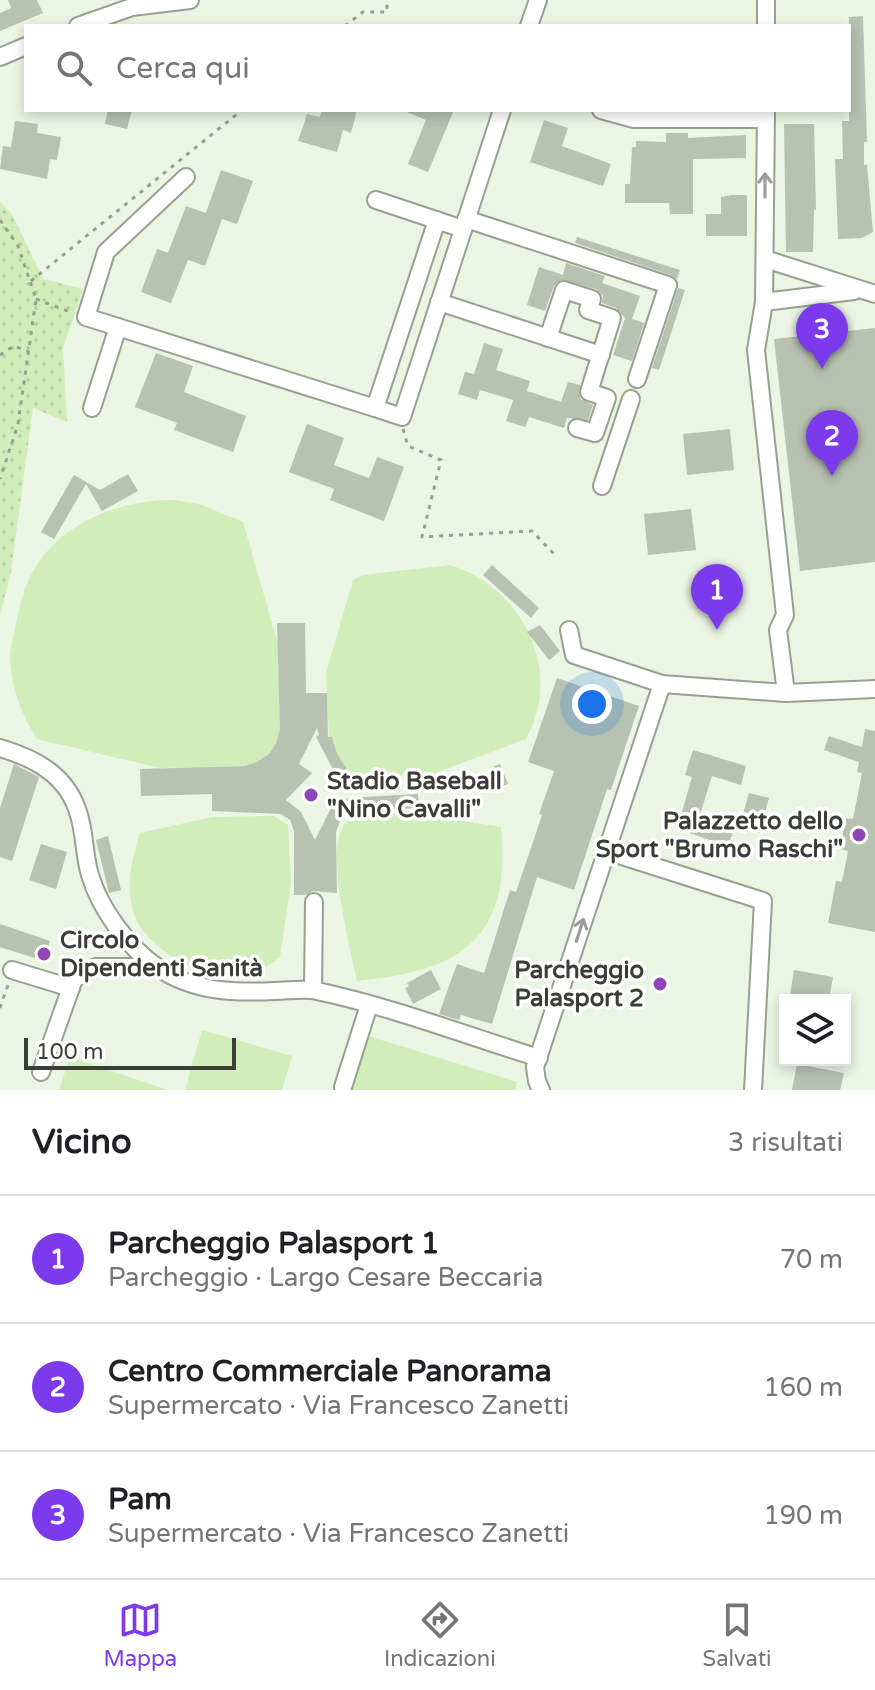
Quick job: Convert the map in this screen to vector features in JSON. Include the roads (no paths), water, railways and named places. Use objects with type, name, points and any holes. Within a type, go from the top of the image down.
[{"type":"street","points":[[84,24],[132,7],[190,0]]},
{"type":"street","points":[[530,24],[538,0]]},
{"type":"street","points":[[766,0],[766,24]]},
{"type":"street","points":[[0,57],[24,47]]},
{"type":"street","points":[[186,177],[106,252],[86,317],[402,417],[501,112]]},
{"type":"street","points":[[608,112],[634,119],[766,115],[764,302],[756,350],[783,590],[785,615],[778,630],[786,693]]},
{"type":"street","points":[[376,200],[668,285],[637,379]]},
{"type":"street","points":[[375,408],[437,220]]},
{"type":"street","points":[[765,259],[868,292]]},
{"type":"street","points":[[548,338],[564,290],[592,299],[588,310],[612,318],[589,392],[607,398],[595,433],[577,428]]},
{"type":"street","points":[[764,302],[868,292]]},
{"type":"street","points":[[439,302],[601,355]]},
{"type":"street","points":[[92,408],[118,327]]},
{"type":"street","points":[[602,486],[631,399]]},
{"type":"street","points":[[569,630],[574,655],[662,684],[786,693],[875,689]]},
{"type":"street","points":[[541,1090],[535,1067],[662,684]]},
{"type":"street","points":[[0,748],[24,755],[43,766],[69,791],[79,815],[85,853],[97,893],[120,929],[157,967],[193,985],[234,993],[313,990],[539,1058]]},
{"type":"street","points":[[606,851],[763,901],[753,1090]]},
{"type":"street","points":[[313,990],[314,902]]},
{"type":"street","points":[[41,1072],[74,979],[96,967],[157,967]]},
{"type":"street","points":[[12,970],[71,988]]},
{"type":"street","points":[[343,1087],[369,1005]]},
{"type":"place","name":"Pam","points":[[822,369]]},
{"type":"place","name":"Centro Commerciale Panorama","points":[[832,476]]},
{"type":"place","name":"Parcheggio Palasport 1","points":[[717,630]]},
{"type":"place","name":"Stadio Baseball \"Nino Cavalli\"","points":[[311,795]]},
{"type":"place","name":"Palazzetto dello Sport \"Brumo Raschi\"","points":[[859,835]]},
{"type":"place","name":"Circolo Dipendenti Sanità","points":[[44,954]]},
{"type":"place","name":"Parcheggio Palasport 2","points":[[660,984]]}]
